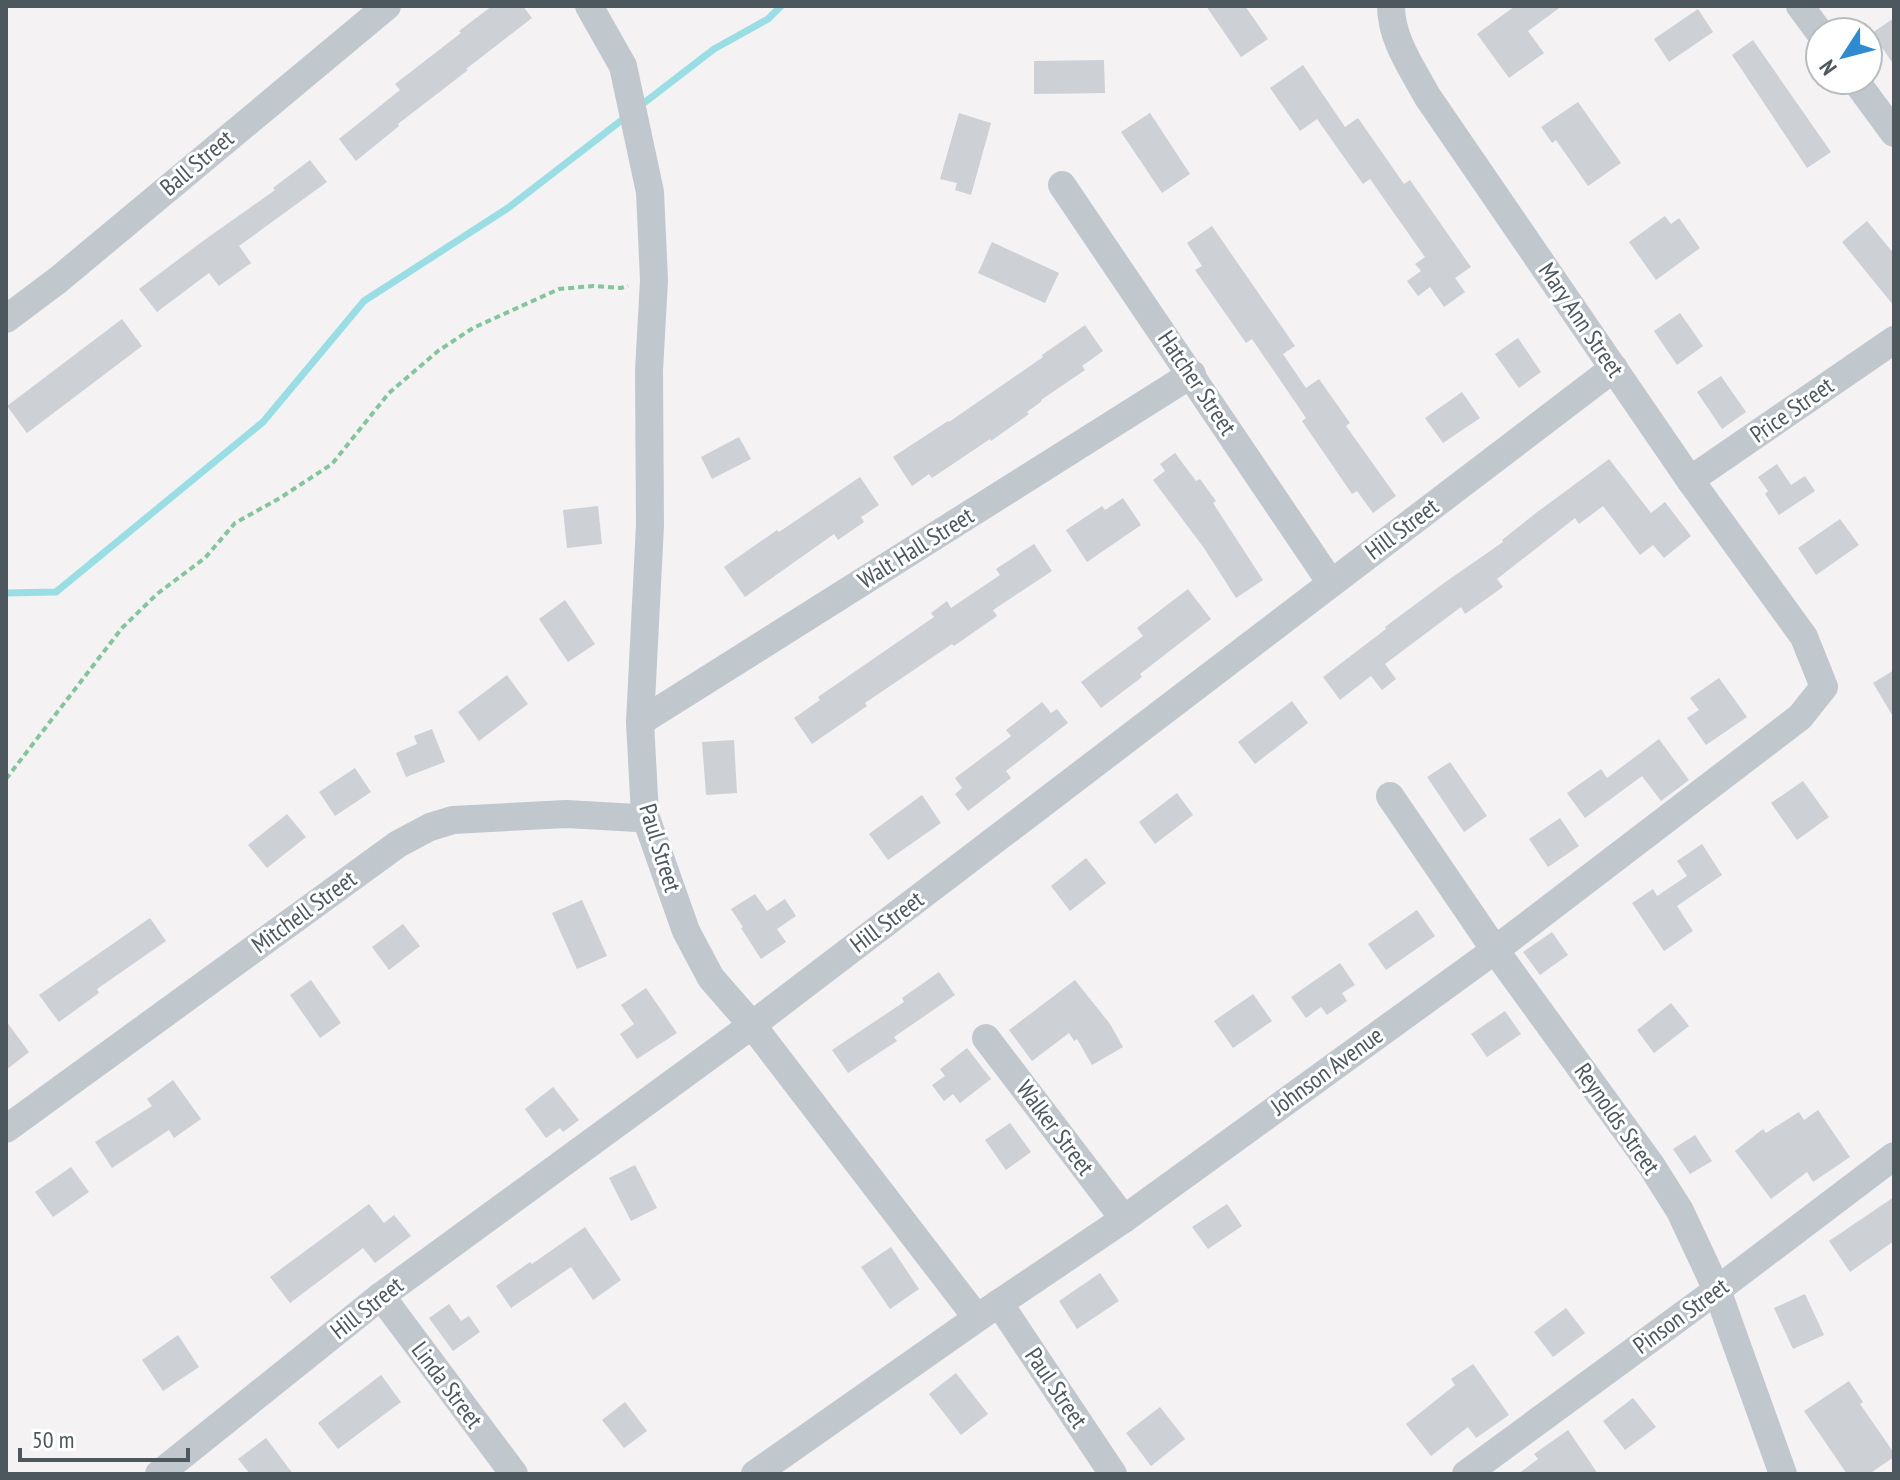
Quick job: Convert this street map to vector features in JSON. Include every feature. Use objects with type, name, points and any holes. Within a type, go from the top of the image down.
[{"type":"street","name":"Ball Street","points":[[6,319],[58,280],[387,6]]},
{"type":"street","points":[[589,6],[623,66],[650,192],[654,280]]},
{"type":"street","name":"Mary Ann Street","points":[[1391,6],[1391,20],[1403,54],[1427,96],[1690,480],[1793,623]]},
{"type":"street","points":[[1867,96],[1894,133]]},
{"type":"street","name":"Hatcher Street","points":[[1062,185],[1331,583]]},
{"type":"street","name":"Paul Street","points":[[654,280],[649,371],[650,525],[640,722],[645,815],[686,931],[711,978],[988,1310],[1113,1474]]},
{"type":"street","name":"Price Street","points":[[1690,480],[1894,340]]},
{"type":"street","name":"Hill Street","points":[[159,1474],[381,1296],[752,1025],[1614,368]]},
{"type":"street","name":"Walt Hall Street","points":[[640,722],[1192,374]]},
{"type":"street","name":"Johnson Avenue","points":[[755,1474],[988,1310],[1124,1219],[1495,950],[1800,717],[1824,687],[1804,637],[1793,623]]},
{"type":"street","name":"Reynolds Street","points":[[1390,796],[1495,950],[1651,1165],[1680,1211],[1717,1290],[1783,1474]]},
{"type":"street","name":"Mitchell Street","points":[[6,1129],[398,844],[430,827],[476,817],[566,814],[637,818],[645,815]]},
{"type":"street","name":"Walker Street","points":[[986,1038],[1124,1219]]},
{"type":"street","name":"Pinson Street","points":[[1466,1474],[1894,1156]]},
{"type":"street","name":"Linda Street","points":[[381,1296],[514,1474]]},
{"type":"path","points":[[6,779],[122,628],[157,594],[205,558],[235,523],[332,464],[389,393],[438,351],[473,328],[559,289],[593,286],[621,288],[654,280]]},
{"type":"building","points":[[492,6],[523,6],[532,18],[356,161],[339,139],[400,90],[395,84]]},
{"type":"building","points":[[1206,6],[1245,6],[1268,39],[1241,57]]},
{"type":"building","points":[[1515,6],[1562,6],[1528,31],[1544,53],[1509,78],[1477,34]]},
{"type":"building","points":[[1698,9],[1713,32],[1669,62],[1654,39]]},
{"type":"building","points":[[1894,18],[1894,65],[1884,50],[1884,25]]},
{"type":"building","points":[[1753,40],[1831,152],[1807,168],[1732,55]]},
{"type":"building","points":[[1104,60],[1105,93],[1034,94],[1034,61]]},
{"type":"building","points":[[1303,65],[1345,127],[1358,118],[1404,184],[1410,180],[1471,267],[1455,278],[1465,292],[1444,307],[1430,287],[1418,296],[1407,281],[1421,271],[1415,264],[1425,257],[1370,179],[1363,184],[1317,119],[1300,131],[1270,88]]},
{"type":"building","points":[[1578,102],[1621,163],[1588,186],[1556,140],[1552,143],[1541,127]]},
{"type":"building","points":[[959,113],[991,123],[971,195],[955,190],[957,183],[940,179]]},
{"type":"building","points":[[1150,113],[1190,174],[1162,193],[1121,132]]},
{"type":"building","points":[[310,160],[327,182],[239,246],[251,263],[219,286],[209,273],[157,312],[139,289],[275,190],[273,188]]},
{"type":"building","points":[[1665,216],[1671,224],[1679,218],[1700,248],[1656,280],[1629,242]]},
{"type":"building","points":[[1867,221],[1894,254],[1894,306],[1842,242]]},
{"type":"building","points":[[1212,226],[1295,346],[1283,354],[1306,388],[1319,379],[1350,423],[1346,426],[1396,496],[1373,513],[1357,491],[1352,494],[1302,421],[1306,418],[1252,339],[1246,343],[1195,270],[1202,266],[1187,243]]},
{"type":"building","points":[[992,242],[1059,273],[1045,303],[978,273]]},
{"type":"building","points":[[1680,313],[1703,346],[1677,365],[1654,331]]},
{"type":"building","points":[[122,319],[142,346],[27,433],[7,406]]},
{"type":"building","points":[[1085,325],[1103,351],[1082,366],[1085,370],[1041,400],[1027,412],[1029,414],[991,441],[932,478],[929,474],[912,486],[893,457],[949,422]]},
{"type":"building","points":[[1518,338],[1541,372],[1519,388],[1495,354]]},
{"type":"building","points":[[1721,376],[1746,412],[1722,429],[1697,392]]},
{"type":"building","points":[[1462,392],[1480,418],[1443,443],[1425,418]]},
{"type":"building","points":[[739,437],[751,459],[712,479],[701,457]]},
{"type":"building","points":[[1175,453],[1216,501],[1213,503],[1263,580],[1236,598],[1204,548],[1153,480],[1165,471],[1160,464]]},
{"type":"building","points":[[1609,459],[1651,513],[1665,502],[1691,536],[1664,558],[1653,545],[1640,555],[1603,506],[1579,524],[1575,518],[1497,579],[1503,587],[1465,614],[1461,607],[1385,664],[1396,679],[1382,690],[1371,676],[1340,700],[1323,677]]},
{"type":"building","points":[[1777,464],[1791,485],[1805,476],[1815,491],[1779,515],[1758,477]]},
{"type":"building","points":[[860,477],[879,505],[861,517],[864,522],[838,540],[834,534],[745,597],[724,567]]},
{"type":"building","points":[[1123,498],[1141,525],[1087,562],[1066,530],[1102,506],[1105,510]]},
{"type":"building","points":[[598,506],[602,544],[567,548],[563,510]]},
{"type":"building","points":[[1840,519],[1859,545],[1816,575],[1798,548]]},
{"type":"building","points":[[1034,544],[1052,571],[993,610],[997,616],[865,703],[867,706],[812,744],[794,718],[820,700],[818,697],[934,617],[931,613],[947,601],[951,608],[1000,575],[996,569]]},
{"type":"building","points":[[1188,589],[1211,619],[1101,708],[1081,682],[1143,636],[1137,628]]},
{"type":"building","points":[[565,600],[595,644],[568,662],[539,619]]},
{"type":"building","points":[[1894,670],[1894,718],[1873,683]]},
{"type":"building","points":[[507,675],[528,704],[479,741],[458,712]]},
{"type":"building","points":[[1719,678],[1747,717],[1706,745],[1687,718],[1699,710],[1690,698]]},
{"type":"building","points":[[1292,701],[1308,723],[1255,764],[1238,742]]},
{"type":"building","points":[[1042,702],[1051,713],[1057,709],[1068,723],[1006,771],[1011,778],[968,811],[955,794],[962,788],[955,778],[1011,736],[1006,730]]},
{"type":"building","points":[[432,729],[445,762],[406,777],[396,753],[417,744],[414,736]]},
{"type":"building","points":[[1659,739],[1689,780],[1661,801],[1642,776],[1585,818],[1567,793],[1601,769],[1607,778]]},
{"type":"building","points":[[734,740],[737,793],[706,795],[702,742]]},
{"type":"building","points":[[1450,762],[1487,816],[1464,832],[1427,777]]},
{"type":"building","points":[[355,768],[371,792],[335,816],[319,792]]},
{"type":"building","points":[[1803,781],[1829,817],[1797,840],[1771,803]]},
{"type":"building","points":[[1177,793],[1193,815],[1155,844],[1139,822]]},
{"type":"building","points":[[922,795],[941,823],[888,860],[869,834]]},
{"type":"building","points":[[287,814],[306,837],[267,868],[248,845]]},
{"type":"building","points":[[1560,818],[1579,846],[1548,867],[1529,839]]},
{"type":"building","points":[[1702,844],[1722,875],[1677,906],[1693,931],[1664,951],[1632,903],[1653,889],[1657,896],[1687,876],[1677,861]]},
{"type":"building","points":[[1086,858],[1106,883],[1070,911],[1051,886]]},
{"type":"building","points":[[755,894],[767,911],[785,899],[796,916],[777,929],[786,942],[761,959],[731,909]]},
{"type":"building","points":[[582,900],[607,956],[577,969],[552,913]]},
{"type":"building","points":[[1417,910],[1435,936],[1386,970],[1368,944]]},
{"type":"building","points":[[150,918],[166,941],[97,989],[99,993],[59,1022],[39,995]]},
{"type":"building","points":[[403,924],[420,946],[389,970],[372,947]]},
{"type":"building","points":[[1552,932],[1568,955],[1540,975],[1523,952]]},
{"type":"building","points":[[1340,963],[1355,985],[1342,993],[1347,1001],[1327,1015],[1321,1007],[1306,1018],[1291,997]]},
{"type":"building","points":[[939,972],[955,995],[894,1037],[897,1041],[848,1073],[832,1050],[904,1002],[902,998]]},
{"type":"building","points":[[311,980],[341,1023],[320,1038],[290,995]]},
{"type":"building","points":[[1075,980],[1110,1024],[1123,1047],[1092,1065],[1077,1039],[1074,1041],[1069,1033],[1032,1061],[1009,1030]]},
{"type":"building","points":[[646,988],[677,1033],[637,1059],[620,1034],[634,1024],[621,1005]]},
{"type":"building","points":[[1253,994],[1272,1021],[1233,1048],[1214,1021]]},
{"type":"building","points":[[1671,1003],[1689,1026],[1654,1053],[1637,1030]]},
{"type":"building","points":[[1505,1011],[1521,1034],[1487,1057],[1471,1034]]},
{"type":"building","points":[[6,1021],[29,1052],[6,1070]]},
{"type":"building","points":[[967,1048],[991,1079],[960,1103],[953,1094],[944,1101],[932,1085],[945,1076],[940,1069]]},
{"type":"building","points":[[173,1080],[201,1119],[174,1138],[169,1130],[112,1168],[95,1142],[152,1106],[147,1099]]},
{"type":"building","points":[[553,1087],[579,1120],[563,1132],[560,1128],[546,1138],[525,1109]]},
{"type":"building","points":[[1818,1110],[1850,1157],[1813,1182],[1807,1172],[1771,1199],[1735,1151],[1763,1129],[1766,1133],[1799,1112],[1804,1120]]},
{"type":"building","points":[[1010,1123],[1031,1152],[1006,1170],[985,1140]]},
{"type":"building","points":[[1695,1135],[1712,1161],[1690,1174],[1673,1149]]},
{"type":"building","points":[[635,1165],[657,1208],[631,1221],[609,1178]]},
{"type":"building","points":[[71,1167],[89,1192],[53,1217],[35,1192]]},
{"type":"building","points":[[1894,1197],[1894,1241],[1850,1272],[1829,1241]]},
{"type":"building","points":[[369,1204],[384,1223],[394,1215],[411,1236],[375,1263],[363,1248],[290,1303],[270,1277]]},
{"type":"building","points":[[1227,1204],[1242,1226],[1208,1249],[1192,1227]]},
{"type":"building","points":[[585,1227],[621,1280],[593,1300],[571,1267],[511,1308],[496,1286]]},
{"type":"building","points":[[891,1247],[919,1289],[890,1309],[861,1267]]},
{"type":"building","points":[[1100,1273],[1119,1301],[1077,1329],[1059,1301]]},
{"type":"building","points":[[1805,1294],[1824,1335],[1793,1349],[1774,1308]]},
{"type":"building","points":[[449,1304],[461,1321],[469,1316],[480,1332],[453,1351],[429,1318]]},
{"type":"building","points":[[1566,1308],[1585,1333],[1553,1357],[1534,1332]]},
{"type":"building","points":[[178,1335],[199,1367],[163,1391],[142,1360]]},
{"type":"building","points":[[1473,1364],[1509,1415],[1476,1438],[1468,1427],[1431,1456],[1406,1424],[1455,1385],[1451,1379]]},
{"type":"building","points":[[956,1373],[988,1414],[961,1435],[929,1394]]},
{"type":"building","points":[[381,1375],[401,1402],[338,1449],[318,1423]]},
{"type":"building","points":[[1849,1381],[1863,1402],[1860,1404],[1894,1453],[1894,1457],[1869,1474],[1847,1474],[1804,1411]]},
{"type":"building","points":[[1633,1398],[1656,1427],[1625,1450],[1603,1421]]},
{"type":"building","points":[[625,1402],[647,1431],[624,1448],[602,1420]]},
{"type":"building","points":[[1160,1407],[1185,1439],[1151,1466],[1126,1433]]},
{"type":"building","points":[[1568,1430],[1598,1474],[1518,1474],[1538,1459],[1534,1454]]},
{"type":"building","points":[[266,1438],[293,1474],[250,1474],[238,1459]]},
{"type":"waterway","points":[[640,106],[714,49],[768,19],[781,6]]},
{"type":"waterway","points":[[6,593],[56,592],[263,422],[364,301],[508,208],[627,116]]}]
